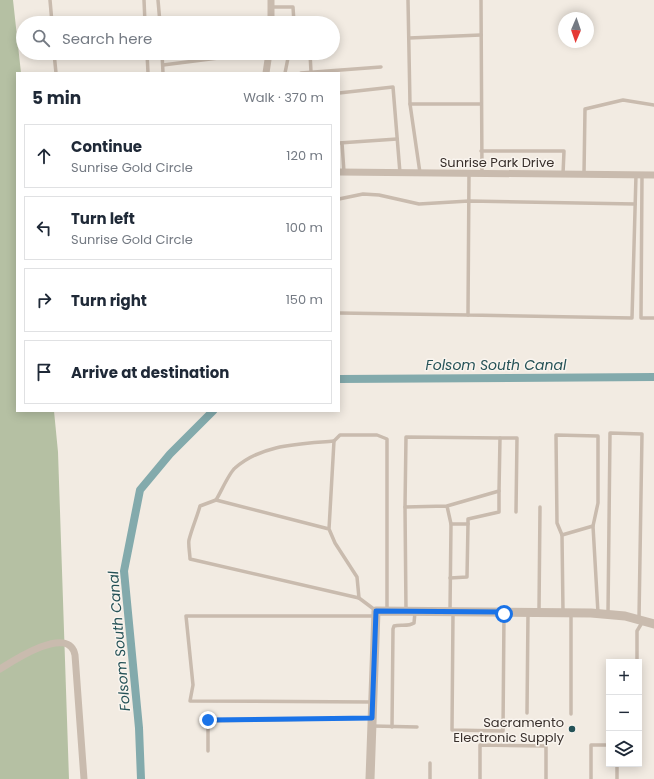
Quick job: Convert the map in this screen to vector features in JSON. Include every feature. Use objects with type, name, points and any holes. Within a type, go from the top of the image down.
[{"type":"street","points":[[271,3],[271,16]]},
{"type":"street","points":[[266,72],[268,60]]},
{"type":"street","name":"Sunrise Park Drive","points":[[342,172],[654,175]]},
{"type":"street","points":[[370,779],[376,614],[387,611],[411,611],[608,614],[625,616],[654,624]]},
{"type":"street","points":[[0,669],[36,648],[50,644],[66,643],[72,647],[75,655],[84,779]]},
{"type":"lane","points":[[50,0],[51,16]]},
{"type":"lane","points":[[144,0],[145,16]]},
{"type":"lane","points":[[158,0],[159,16]]},
{"type":"lane","points":[[408,0],[410,104],[420,173]]},
{"type":"lane","points":[[481,0],[482,174]]},
{"type":"lane","points":[[271,3],[293,6],[294,16]]},
{"type":"lane","points":[[409,38],[481,35]]},
{"type":"lane","points":[[55,60],[56,72]]},
{"type":"lane","points":[[147,60],[148,72]]},
{"type":"lane","points":[[163,60],[163,72]]},
{"type":"lane","points":[[163,65],[203,60]]},
{"type":"lane","points":[[285,72],[287,60]]},
{"type":"lane","points":[[310,60],[311,72],[381,67]]},
{"type":"lane","points":[[340,93],[393,87],[400,173]]},
{"type":"lane","points":[[584,174],[586,109],[623,100],[654,105]]},
{"type":"lane","points":[[410,104],[481,104]]},
{"type":"lane","points":[[342,172],[341,143],[397,138]]},
{"type":"lane","points":[[482,151],[564,151],[563,174]]},
{"type":"lane","points":[[468,315],[469,173]]},
{"type":"lane","points":[[340,312],[632,318],[635,204],[639,175]]},
{"type":"lane","points":[[639,175],[641,318],[654,318]]},
{"type":"lane","points":[[340,199],[363,194],[379,195],[419,204],[469,201],[635,204]]},
{"type":"lane","points":[[608,614],[610,433],[642,434],[642,620],[637,631],[636,659]]},
{"type":"lane","points":[[216,500],[234,468],[256,454],[279,446],[334,441],[340,435],[377,435],[387,439],[387,611]]},
{"type":"lane","points":[[571,714],[562,535],[557,523],[556,435],[598,436],[598,503],[593,526],[598,614]]},
{"type":"lane","points":[[392,727],[393,629],[394,626],[397,625],[412,625],[414,623],[411,611],[405,507],[406,437],[517,438],[516,512]]},
{"type":"lane","points":[[450,578],[467,577],[468,519],[499,512],[500,438]]},
{"type":"lane","points":[[334,441],[329,529],[335,543],[357,577],[359,598]]},
{"type":"lane","points":[[405,507],[447,506],[499,491]]},
{"type":"lane","points":[[329,529],[216,500],[200,506],[197,520],[189,542],[190,559],[359,598],[376,614]]},
{"type":"lane","points":[[447,506],[451,524],[450,578],[452,612],[452,730],[503,731],[504,612]]},
{"type":"lane","points":[[539,613],[540,507]]},
{"type":"lane","points":[[451,524],[468,524]]},
{"type":"lane","points":[[562,535],[593,526]]},
{"type":"lane","points":[[527,713],[528,612]]},
{"type":"lane","points":[[372,702],[190,701],[193,685],[186,616],[376,614]]},
{"type":"lane","points":[[208,751],[208,720],[372,722],[392,727],[417,728]]},
{"type":"lane","points":[[480,779],[480,745],[546,746],[546,779]]},
{"type":"lane","points":[[591,779],[591,745],[606,745]]},
{"type":"lane","points":[[430,763],[430,779]]},
{"type":"lane","points":[[617,767],[617,779]]},
{"type":"green space","points":[[0,0],[13,0],[16,27],[16,60],[20,60],[21,72],[16,72],[16,412],[54,412],[58,452],[69,779],[0,779]]},
{"type":"waterway","name":"Folsom South Canal","points":[[340,379],[654,377]]},
{"type":"waterway","name":"Folsom South Canal","points":[[141,779],[139,728],[124,571],[140,490],[170,454],[212,412]]},
{"type":"place","name":"Sacramento Electronic Supply","points":[[572,729]]},
{"type":"route","points":[[208,720],[372,718],[376,611],[504,612],[504,614]]}]
